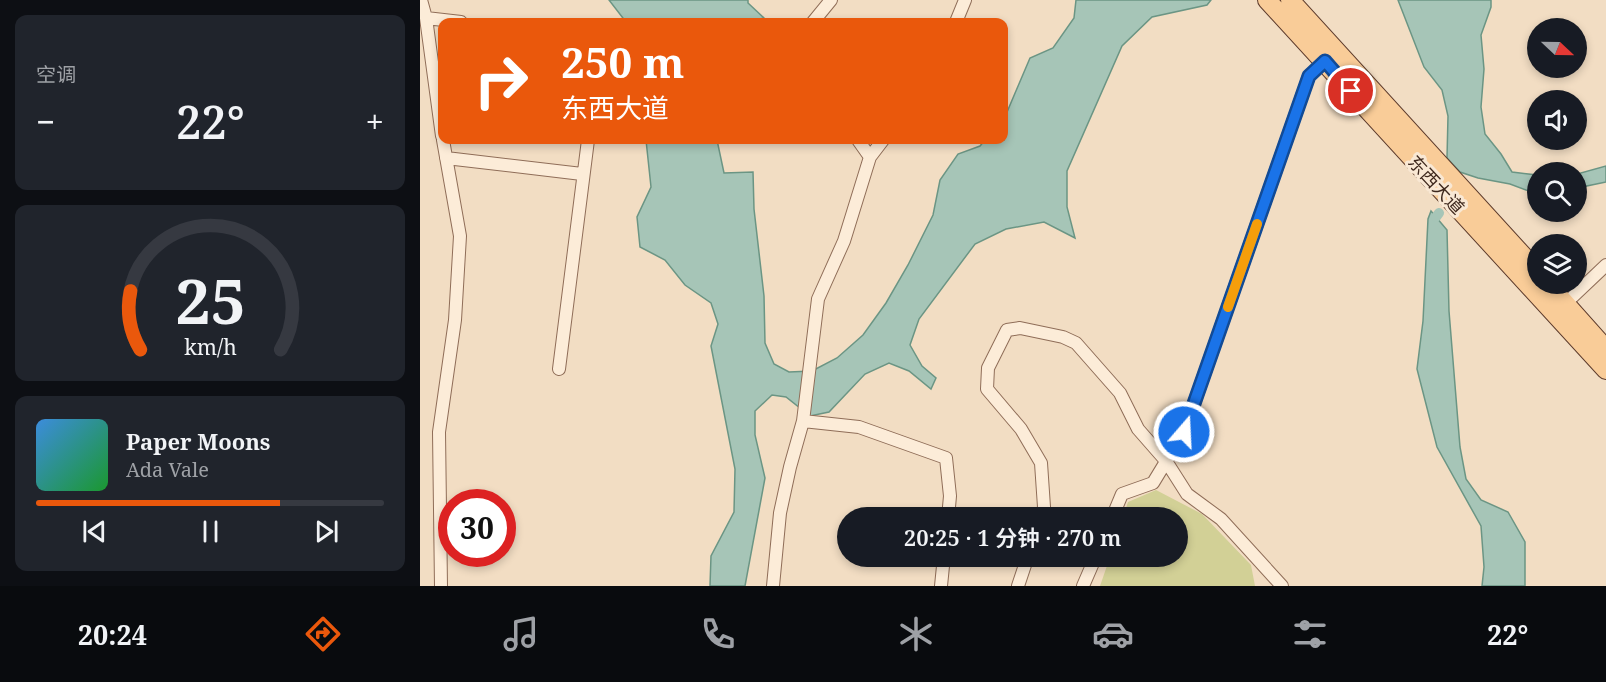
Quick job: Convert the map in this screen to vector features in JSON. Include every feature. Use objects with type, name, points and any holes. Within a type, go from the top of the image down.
[{"type":"main road","name":"东西大道","points":[[1267,0],[1606,370]]},
{"type":"main road","name":"东西大道","points":[[1290,0],[1527,260]]},
{"type":"main road","points":[[1557,294],[1606,349]]},
{"type":"street","points":[[421,0],[426,18],[438,103]]},
{"type":"street","points":[[816,18],[831,0]]},
{"type":"street","points":[[958,18],[965,0]]},
{"type":"street","points":[[426,18],[438,19]]},
{"type":"street","points":[[1117,507],[1122,494],[1153,483],[1184,432],[1309,76],[1325,61]]},
{"type":"street","points":[[441,586],[439,432],[455,320],[460,236],[444,144]]},
{"type":"street","points":[[559,369],[587,144]]},
{"type":"street","points":[[861,144],[870,157]]},
{"type":"street","points":[[773,586],[780,513],[803,421],[818,299],[844,241],[870,157],[880,144]]},
{"type":"street","points":[[446,158],[582,174]]},
{"type":"street","points":[[1566,303],[1606,265]]},
{"type":"street","points":[[1044,507],[1041,463],[1022,429],[987,389],[988,368],[1007,330],[1020,327],[1063,337],[1076,343],[1120,393],[1138,429],[1166,461],[1187,494],[1221,519],[1282,586]]},
{"type":"street","points":[[803,421],[859,427],[946,458],[949,507]]},
{"type":"street","points":[[941,586],[943,567]]},
{"type":"street","points":[[1018,586],[1024,567]]},
{"type":"street","points":[[1083,586],[1091,567]]},
{"type":"shaded area","points":[[609,0],[748,0],[748,3],[764,18],[623,18]]},
{"type":"shaded area","points":[[1076,0],[1211,0],[1207,5],[1152,17],[1122,46],[1067,171],[1067,207],[1075,238],[1044,222],[1006,229],[975,244],[919,319],[910,345],[922,366],[936,378],[931,389],[909,371],[889,363],[865,374],[829,412],[810,416],[786,397],[772,395],[755,411],[755,435],[765,478],[745,586],[710,586],[711,556],[734,512],[735,469],[711,346],[718,324],[711,303],[685,285],[665,260],[640,247],[637,217],[651,187],[646,144],[718,144],[724,173],[753,172],[754,209],[764,296],[765,343],[774,364],[789,372],[812,371],[837,358],[863,335],[886,303],[933,215],[940,180],[958,154],[982,144],[1008,144],[1008,110],[1030,58],[1053,48],[1074,18]]},
{"type":"shaded area","points":[[1398,0],[1491,0],[1491,7],[1481,35],[1484,69],[1481,107],[1485,134],[1512,172],[1527,174],[1527,190],[1460,172],[1447,158],[1448,116],[1442,90],[1424,67]]},
{"type":"shaded area","points":[[1606,166],[1606,182],[1587,186],[1587,171]]},
{"type":"shaded area","points":[[1431,211],[1447,230],[1449,311],[1460,447],[1466,479],[1481,500],[1508,512],[1525,542],[1525,586],[1482,586],[1484,567],[1481,526],[1437,447],[1417,369],[1423,321],[1428,219]]},
{"type":"shaded area","points":[[1156,490],[1202,514],[1251,565],[1255,586],[1100,586],[1107,567],[1188,567],[1188,507],[1126,507],[1128,502]]},
{"type":"waterway","points":[[1436,217],[1439,213]]},
{"type":"slow traffic","points":[[1228,307],[1257,224]]},
{"type":"route","points":[[1184,432],[1309,76],[1325,61],[1351,91]]}]
